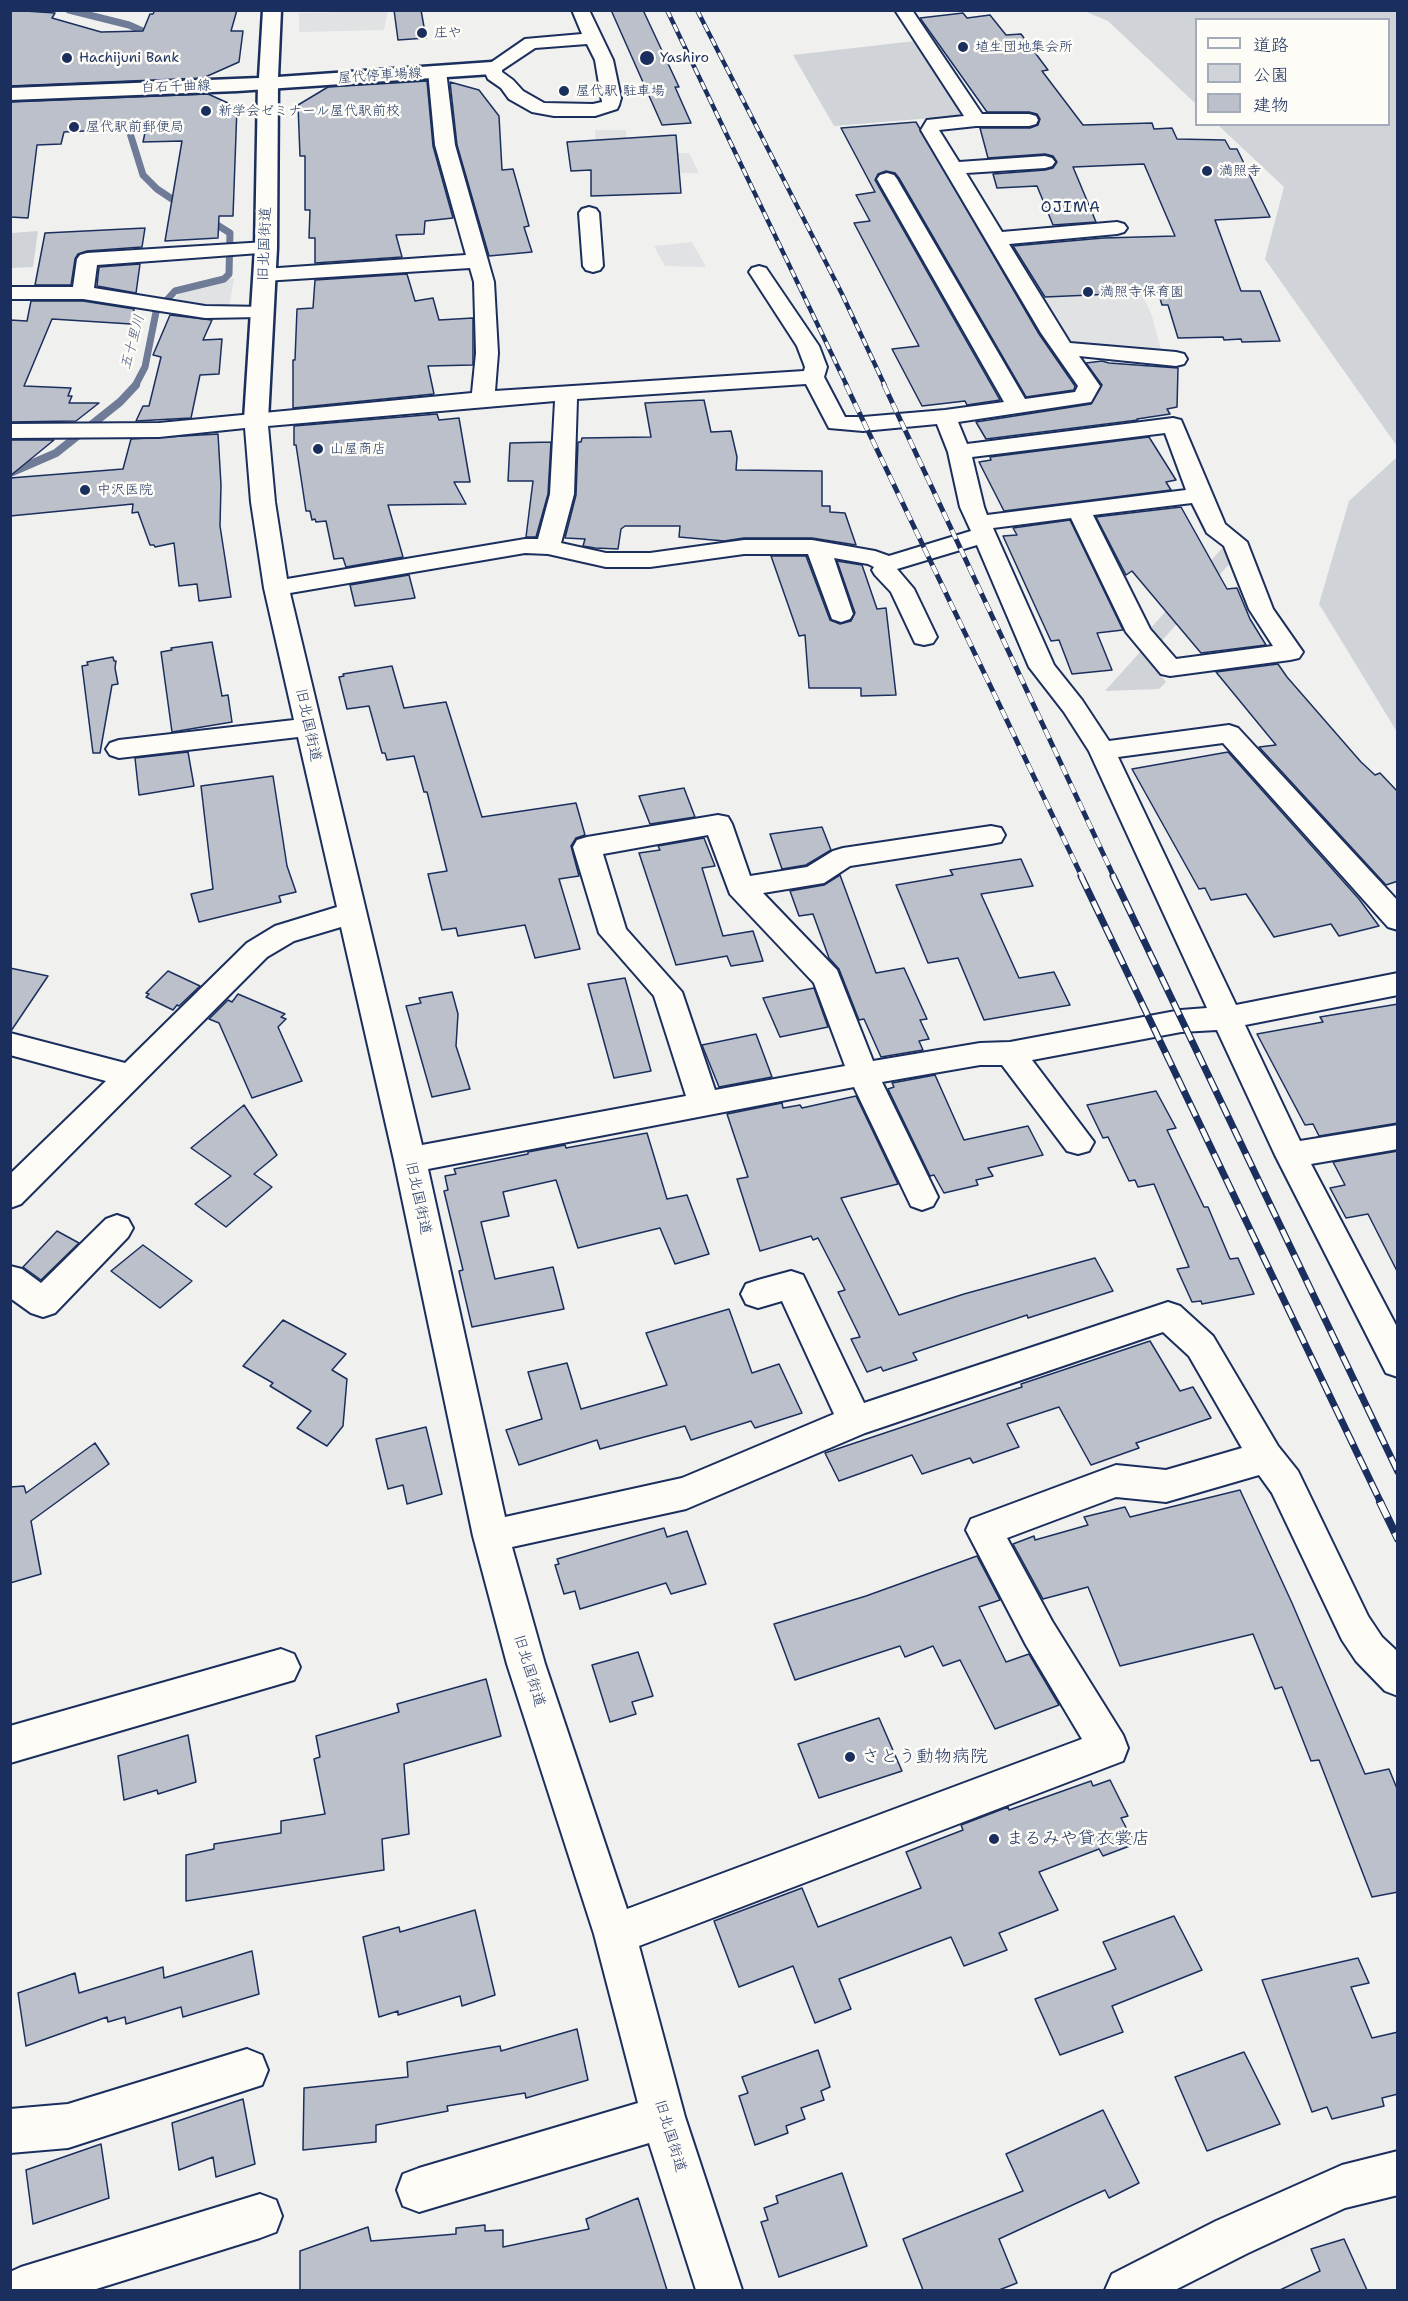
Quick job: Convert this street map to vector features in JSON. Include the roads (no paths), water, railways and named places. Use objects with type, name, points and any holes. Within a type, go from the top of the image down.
[{"type":"main road","points":[[268,83],[272,10]]},
{"type":"main road","name":"屋代停車場線","points":[[268,83],[492,68]]},
{"type":"main road","name":"白石千曲線","points":[[10,94],[268,83]]},
{"type":"main road","name":"旧北国街道","points":[[256,420],[266,248],[268,83]]},
{"type":"street","points":[[580,10],[604,60],[612,98],[610,105],[595,110],[539,108],[516,95],[507,84],[494,75],[492,68],[531,43],[596,44]]},
{"type":"street","points":[[903,10],[976,120]]},
{"type":"street","points":[[437,72],[445,146],[476,261],[484,282],[487,353],[486,384],[482,399]]},
{"type":"street","points":[[759,272],[808,346],[816,367],[813,377],[837,423],[863,424],[945,417],[1083,397],[1089,386],[1063,350],[994,239],[930,130],[934,124],[976,120],[1029,120]]},
{"type":"street","points":[[952,168],[1045,162]]},
{"type":"street","points":[[887,179],[1018,406]]},
{"type":"street","points":[[589,213],[592,266]]},
{"type":"street","points":[[994,239],[1116,228]]},
{"type":"street","points":[[83,293],[87,259],[266,248]]},
{"type":"street","points":[[264,275],[476,261]]},
{"type":"street","points":[[10,293],[83,293],[205,312],[261,311]]},
{"type":"street","points":[[1063,350],[1079,349],[1176,359]]},
{"type":"street","points":[[10,431],[94,432],[170,429],[482,399],[813,377]]},
{"type":"street","points":[[548,547],[562,494],[566,394]]},
{"type":"street","points":[[945,417],[959,452],[972,507],[1042,667],[1073,706],[1102,751],[1291,1155],[1398,1363]]},
{"type":"street","name":"旧北国街道","points":[[256,420],[263,501],[276,588],[372,1006],[410,1160],[491,1536],[526,1664],[615,1934],[663,2117],[719,2290]]},
{"type":"street","points":[[959,452],[1173,425],[1215,528],[1235,542],[1261,609],[1290,652],[1170,668],[1139,632],[1079,510]]},
{"type":"street","points":[[924,637],[902,589],[884,570],[887,564],[981,529],[1079,510],[1200,495]]},
{"type":"street","points":[[276,588],[525,546],[548,547],[606,561],[650,560],[744,547],[818,548],[874,558],[887,564]]},
{"type":"street","points":[[818,548],[841,614]]},
{"type":"street","points":[[119,750],[307,727]]},
{"type":"street","points":[[1102,751],[1229,734],[1398,920]]},
{"type":"street","points":[[704,1104],[667,992],[613,933],[587,847],[718,824],[740,887],[827,978],[863,1074],[922,1197]]},
{"type":"street","points":[[740,887],[814,876],[843,858],[991,835]]},
{"type":"street","points":[[10,1195],[257,950],[285,933],[317,925],[352,912]]},
{"type":"street","points":[[410,1160],[863,1074],[980,1054],[1011,1053],[1181,1021],[1226,1018],[1398,984]]},
{"type":"street","points":[[10,1044],[132,1076]]},
{"type":"street","points":[[1011,1053],[1078,1142]]},
{"type":"street","points":[[1291,1155],[1398,1137]]},
{"type":"street","points":[[10,1279],[43,1303],[117,1228]]},
{"type":"street","points":[[758,1294],[791,1285],[855,1421]]},
{"type":"street","points":[[491,1536],[686,1493],[855,1421],[1168,1316],[1201,1346],[1266,1457],[1285,1482],[1354,1628],[1370,1649],[1398,1678]]},
{"type":"street","points":[[615,1934],[1109,1748],[1039,1633],[984,1530],[1116,1481],[1166,1486],[1266,1457]]},
{"type":"street","points":[[10,1745],[281,1668]]},
{"type":"street","points":[[10,2131],[68,2126],[247,2070]]},
{"type":"street","points":[[418,2190],[663,2117]]},
{"type":"street","points":[[1128,2290],[1232,2237],[1342,2187],[1398,2173]]},
{"type":"street","points":[[10,2265],[21,2290],[260,2216]]},
{"type":"waterway","name":"五十里川","points":[[69,10],[129,25],[147,33],[153,41]]},
{"type":"waterway","name":"五十里川","points":[[129,116],[129,130],[143,175],[157,189],[184,207]]},
{"type":"waterway","name":"五十里川","points":[[135,386],[145,367],[156,312],[175,291],[224,279],[229,274],[230,233],[206,218]]},
{"type":"waterway","name":"五十里川","points":[[10,473],[56,453],[120,402],[136,385]]},
{"type":"railway","points":[[667,10],[847,386]]},
{"type":"railway","points":[[697,10],[842,294],[885,386]]},
{"type":"railway","points":[[846,385],[1082,877]]},
{"type":"railway","points":[[884,385],[1114,877]]},
{"type":"railway","points":[[1081,876],[1381,1503]]},
{"type":"railway","points":[[1113,876],[1398,1472]]},
{"type":"railway","points":[[1380,1502],[1398,1539]]},
{"type":"place","name":"庄や","points":[[422,33]]},
{"type":"place","name":"埴生団地集会所","points":[[963,47]]},
{"type":"place","name":"Hachijuni Bank","points":[[67,58]]},
{"type":"place","name":"Yashiro","points":[[647,58]]},
{"type":"place","name":"屋代駅 駐車場","points":[[564,91]]},
{"type":"place","name":"新学会ゼミナール屋代駅前校","points":[[206,111]]},
{"type":"place","name":"屋代駅前郵便局","points":[[74,127]]},
{"type":"place","name":"満照寺","points":[[1207,171]]},
{"type":"place","name":"満照寺保育園","points":[[1088,292]]},
{"type":"place","name":"山屋商店","points":[[318,449]]},
{"type":"place","name":"中沢医院","points":[[85,490]]},
{"type":"place","name":"さとう動物病院","points":[[850,1757]]},
{"type":"place","name":"まるみや貸衣裳店","points":[[994,1839]]},
{"type":"district","name":"OJIMA","points":[[1071,208]]}]
